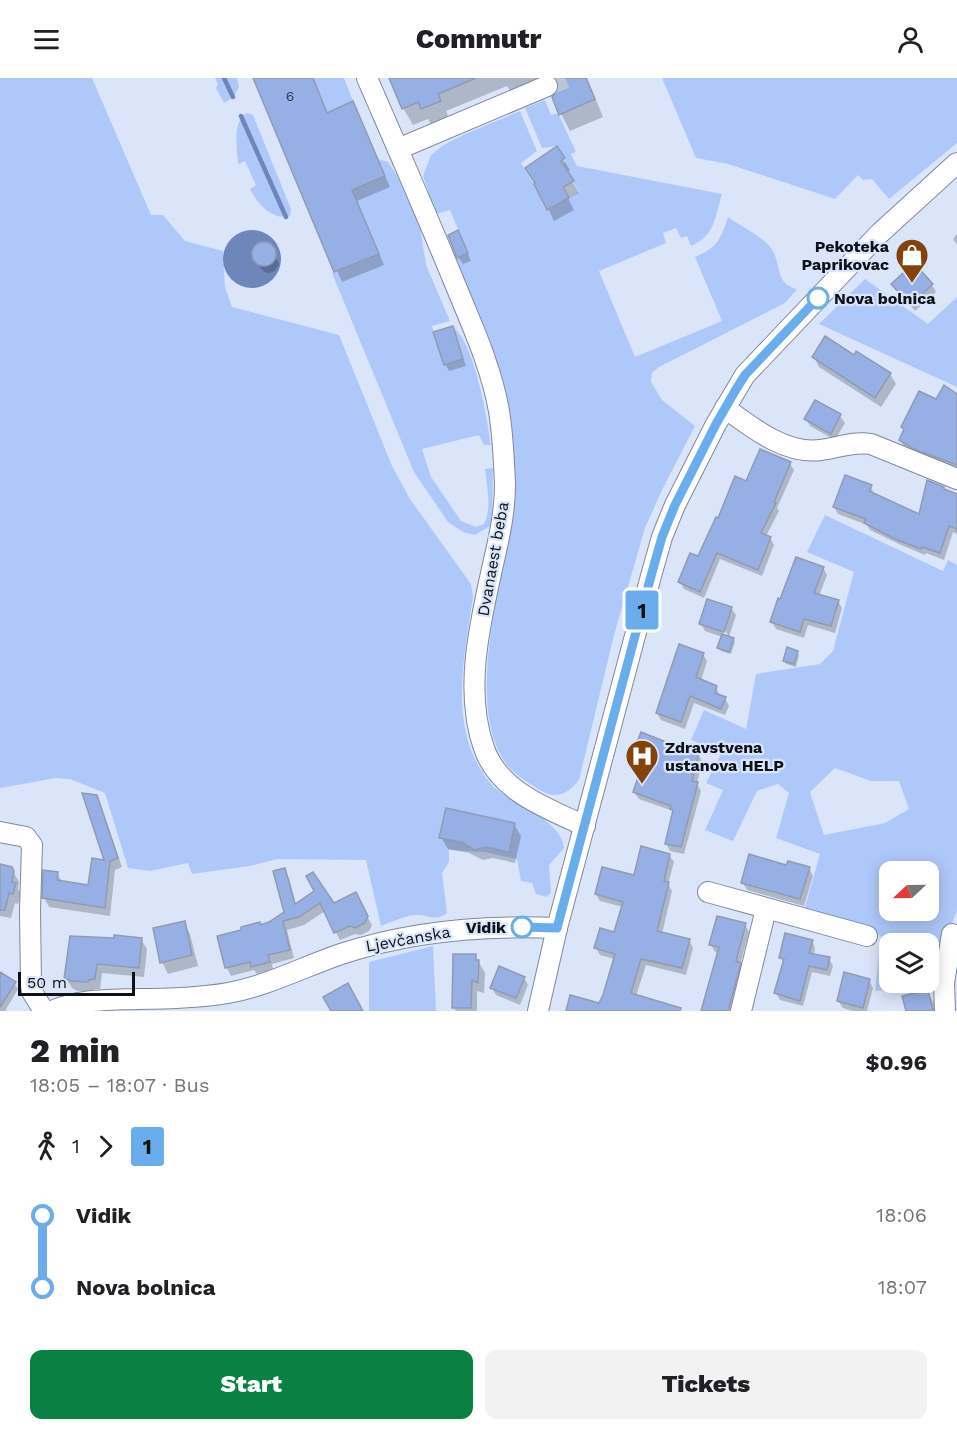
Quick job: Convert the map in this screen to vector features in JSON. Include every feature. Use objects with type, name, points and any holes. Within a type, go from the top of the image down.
[{"type":"street","name":"Dvanaest beba","points":[[367,78],[473,328],[499,411],[505,484],[504,509],[478,643],[475,683],[477,721],[484,749],[490,761],[507,782],[530,800],[585,826]]},
{"type":"street","points":[[398,150],[547,86]]},
{"type":"street","points":[[538,1011],[557,928],[662,537],[675,505],[725,408],[745,375],[879,234],[957,163]]},
{"type":"street","points":[[725,408],[768,436],[793,448],[806,451],[822,450],[862,442],[957,479]]},
{"type":"street","points":[[0,832],[26,837],[32,845],[31,985],[32,993],[44,1011]]},
{"type":"street","points":[[708,892],[867,936]]},
{"type":"street","points":[[741,1011],[766,909]]},
{"type":"street","name":"Ljevčanska","points":[[52,1011],[92,1000],[194,1005],[254,987],[340,954],[379,942],[479,927],[557,928]]},
{"type":"street","points":[[945,1011],[944,983],[952,934]]},
{"type":"shaded area","points":[[0,78],[92,78],[151,215],[163,215],[185,241],[223,251],[225,287],[232,307],[339,335],[392,466],[410,499],[471,584],[473,596],[464,657],[462,699],[468,740],[475,759],[496,789],[556,830],[564,848],[549,865],[551,893],[546,897],[536,894],[532,883],[521,881],[517,859],[484,852],[449,850],[449,862],[442,873],[447,913],[436,917],[410,916],[381,926],[366,860],[277,859],[250,866],[192,874],[188,863],[150,871],[128,868],[105,793],[70,779],[56,778],[0,788]],"holes":[[[446,808],[515,823],[508,852],[486,847],[475,850],[461,842],[439,837]]]},
{"type":"shaded area","points":[[215,78],[237,78],[239,87],[234,97],[224,103],[216,88],[218,84]]},
{"type":"shaded area","points":[[313,78],[344,78],[353,101],[327,113]]},
{"type":"shaded area","points":[[662,78],[957,78],[957,143],[889,199],[872,179],[863,180],[858,175],[835,199],[728,164],[696,158]]},
{"type":"shaded area","points":[[545,100],[551,115],[558,113],[576,152],[571,154],[577,166],[722,194],[713,225],[699,242],[691,246],[687,236],[681,238],[676,228],[663,233],[666,243],[599,271],[635,357],[722,321],[695,257],[717,242],[728,217],[757,235],[771,248],[785,283],[797,289],[785,303],[659,367],[652,373],[651,382],[662,400],[695,426],[645,528],[614,635],[579,780],[571,789],[556,795],[540,790],[514,772],[507,765],[494,738],[488,706],[487,669],[514,489],[454,259],[468,253],[450,210],[436,214],[423,176],[431,155],[442,146],[520,111],[537,151],[521,163],[543,199],[541,200],[546,210],[579,192],[564,165],[565,158],[557,146],[542,148],[525,108]]},
{"type":"shaded area","points":[[247,113],[253,115],[291,209],[290,216],[277,216],[261,205],[250,189],[256,185],[245,161],[238,164],[237,128],[242,117]]},
{"type":"shaded area","points":[[378,159],[388,162],[397,176],[420,227],[426,265],[450,321],[432,326],[443,364],[453,327],[468,349],[479,382],[491,445],[484,445],[479,435],[422,449],[431,477],[461,521],[476,527],[484,524],[488,511],[485,469],[493,468],[492,520],[490,526],[475,535],[463,532],[448,522],[414,472],[332,273],[378,254],[352,190],[385,176]]},
{"type":"shaded area","points":[[246,230],[258,230],[273,238],[281,253],[281,265],[273,280],[258,288],[246,288],[231,280],[223,265],[223,253],[231,238]]},
{"type":"shaded area","points":[[865,279],[928,324],[957,297],[957,387],[819,324]]},
{"type":"shaded area","points":[[825,515],[943,571],[948,560],[957,565],[957,911],[944,936],[939,970],[939,933],[879,933],[879,935],[804,911],[820,854],[776,838],[789,793],[778,784],[757,791],[733,841],[705,830],[723,790],[706,783],[722,752],[691,740],[704,710],[746,729],[756,674],[820,664],[833,651],[854,572],[807,552]],"holes":[[[835,768],[871,781],[899,781],[909,809],[885,823],[824,835],[810,792]]]},
{"type":"shaded area","points":[[433,946],[436,1011],[369,1011],[369,962]]},
{"type":"shaded area","points":[[879,954],[879,990],[875,991]]},
{"type":"building","points":[[253,78],[313,78],[327,113],[353,101],[385,176],[352,190],[379,254],[334,272]]},
{"type":"building","points":[[389,78],[476,78],[438,94],[441,101],[421,109],[418,102],[402,109]]},
{"type":"building","points":[[556,78],[586,78],[595,99],[559,115],[552,97],[559,88]]},
{"type":"building","points":[[557,146],[565,158],[561,161],[574,181],[563,187],[569,198],[547,210],[535,183],[525,168]]},
{"type":"building","points":[[458,230],[468,253],[457,258],[448,235]]},
{"type":"building","points":[[264,242],[269,243],[275,249],[275,259],[269,265],[264,266],[259,265],[253,259],[252,254],[253,249],[259,243]]},
{"type":"building","name":"Pekoteka Paprikovac","points":[[914,263],[933,284],[910,305],[891,284]]},
{"type":"building","points":[[453,326],[463,359],[444,365],[433,332]]},
{"type":"building","points":[[825,336],[854,355],[856,351],[891,373],[875,398],[812,357]]},
{"type":"building","points":[[944,385],[957,394],[957,465],[914,449],[899,440],[904,429],[901,427],[919,391],[936,399]]},
{"type":"building","points":[[815,400],[841,414],[831,434],[804,419]]},
{"type":"building","points":[[760,449],[791,462],[774,502],[776,503],[761,533],[771,537],[758,570],[717,553],[700,592],[678,582],[690,553],[698,556],[716,517],[718,518],[735,476],[746,481]]},
{"type":"building","points":[[845,475],[872,485],[869,491],[919,514],[927,480],[944,487],[957,494],[957,529],[949,526],[940,553],[922,547],[921,549],[895,539],[864,523],[866,519],[833,507]]},
{"type":"building","points":[[796,557],[824,567],[814,593],[839,600],[831,626],[804,619],[800,632],[770,622]]},
{"type":"building","points":[[707,599],[732,607],[724,632],[699,624]]},
{"type":"building","points":[[722,634],[734,638],[729,652],[717,648]]},
{"type":"building","points":[[679,644],[704,653],[696,677],[717,686],[715,693],[726,697],[721,709],[690,696],[681,722],[656,713]]},
{"type":"building","points":[[787,647],[798,651],[794,664],[783,661]]},
{"type":"building","points":[[641,732],[699,753],[692,781],[698,782],[681,847],[665,844],[673,810],[670,809],[671,806],[633,792],[644,760],[632,755]]},
{"type":"building","points":[[82,793],[97,795],[118,858],[110,861],[105,908],[42,898],[43,870],[58,872],[57,880],[88,885],[92,858],[104,860]]},
{"type":"building","points":[[446,808],[515,823],[509,852],[486,847],[475,850],[461,842],[439,838]]},
{"type":"building","points":[[641,846],[670,854],[664,881],[669,882],[657,931],[690,939],[682,968],[641,959],[631,993],[681,1008],[680,1011],[566,1011],[570,995],[599,1003],[603,995],[615,954],[594,948],[600,928],[614,932],[623,902],[595,894],[602,867],[634,875]]},
{"type":"building","points":[[749,854],[786,865],[788,861],[810,867],[800,899],[741,883]]},
{"type":"building","points":[[0,864],[12,867],[14,871],[12,882],[16,883],[13,894],[9,893],[5,910],[0,910]]},
{"type":"building","points":[[285,868],[295,904],[314,891],[306,876],[313,872],[334,903],[356,892],[368,916],[365,923],[334,933],[320,903],[299,917],[283,921],[290,950],[268,955],[270,962],[251,967],[250,962],[225,968],[217,936],[241,930],[241,927],[269,922],[284,912],[273,871]]},
{"type":"building","points":[[717,916],[746,923],[736,961],[741,963],[728,1011],[701,1011],[719,947],[709,945]]},
{"type":"building","points":[[185,921],[192,955],[160,963],[153,928]]},
{"type":"building","points":[[785,933],[813,940],[809,953],[830,957],[827,970],[809,966],[800,1001],[774,993],[784,959],[779,958]]},
{"type":"building","points":[[114,935],[142,938],[139,968],[97,964],[95,979],[88,982],[64,979],[70,936],[114,938]]},
{"type":"building","points":[[453,954],[476,954],[476,960],[479,960],[478,983],[472,980],[471,1008],[452,1008]]},
{"type":"building","points":[[499,966],[525,977],[516,998],[490,988]]},
{"type":"building","points":[[0,972],[16,982],[0,1007]]},
{"type":"building","points":[[844,972],[870,979],[863,1008],[837,1001]]},
{"type":"building","points":[[348,983],[363,1011],[331,1011],[323,997]]},
{"type":"building","points":[[929,993],[933,1011],[906,1011],[902,996]]},
{"type":"waterway","points":[[224,78],[233,97]]},
{"type":"waterway","points":[[241,116],[286,217]]},
{"type":"tunnel","points":[[547,86],[566,78]]},
{"type":"bus line","name":"1","points":[[522,927],[557,928],[651,576],[662,537],[675,505],[716,424],[745,375],[818,298]]},
{"type":"place","name":"Pekoteka Paprikovac","points":[[912,284]]},
{"type":"place","name":"Nova bolnica","points":[[818,298]]},
{"type":"place","name":"Zdravstvena ustanova HELP","points":[[642,785]]},
{"type":"place","name":"Vidik","points":[[522,927]]}]
